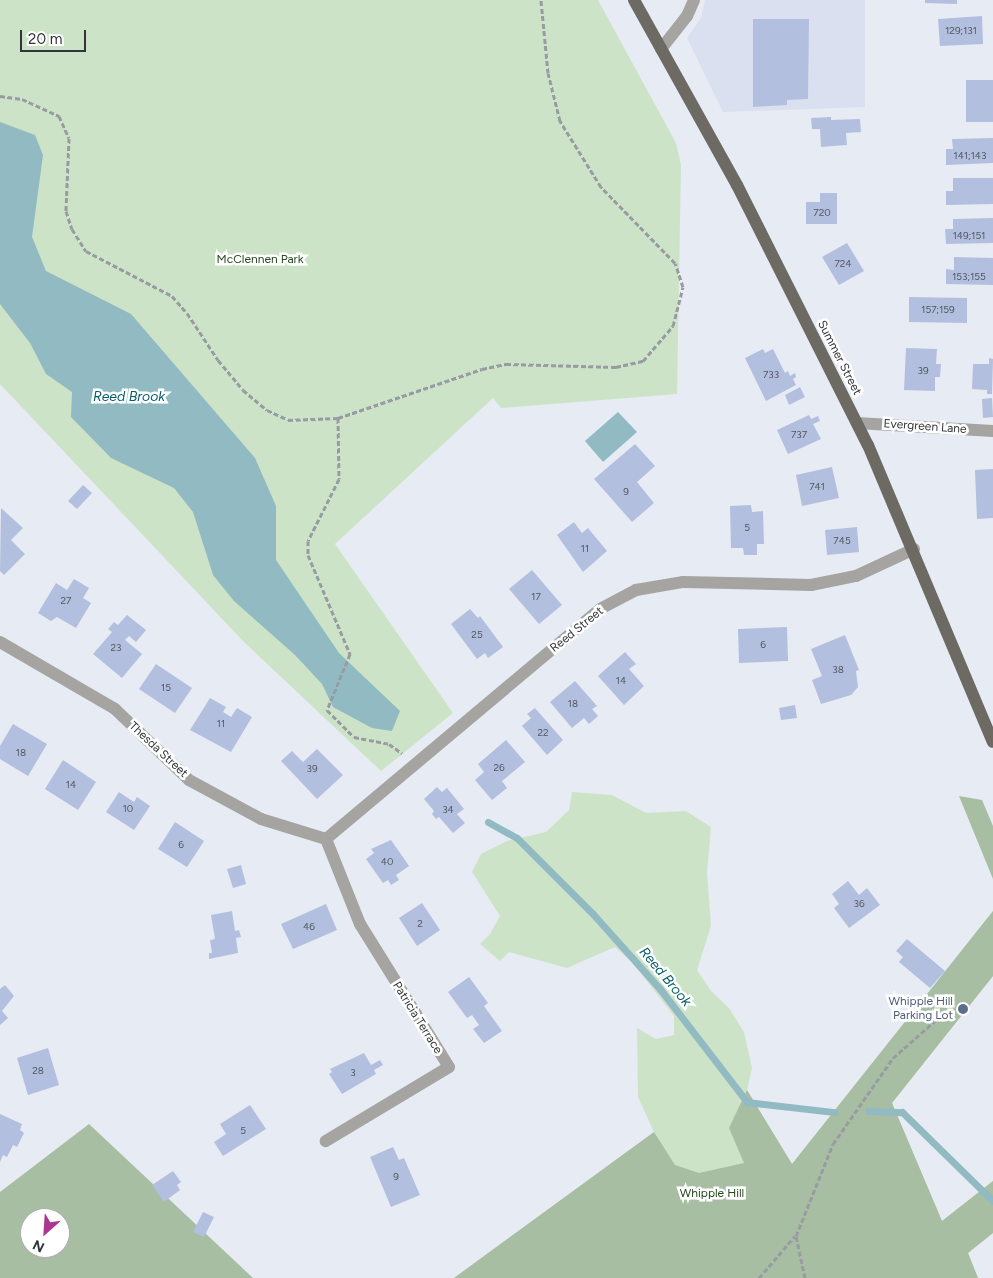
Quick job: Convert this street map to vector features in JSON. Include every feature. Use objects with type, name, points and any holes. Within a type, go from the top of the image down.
[{"type":"main road","name":"Summer Street","points":[[634,0],[737,185],[857,423],[914,549],[993,742]]},
{"type":"street","points":[[661,49],[687,16],[694,0]]},
{"type":"street","name":"Evergreen Lane","points":[[857,423],[993,432]]},
{"type":"street","name":"Reed Street","points":[[326,839],[600,609],[636,590],[683,582],[811,585],[856,576],[914,549]]},
{"type":"street","name":"Thesda Street","points":[[0,642],[115,709],[190,780],[261,819],[326,839]]},
{"type":"street","name":"Patricia Terrace","points":[[326,839],[360,924],[449,1068],[326,1141]]},
{"type":"path","points":[[0,96],[22,99],[59,116],[69,138],[66,211],[72,229],[86,251],[172,296],[218,360],[243,390],[267,410],[288,420],[338,418],[482,369],[506,364],[616,367],[643,361],[673,326],[683,287],[675,264],[601,187],[560,121],[548,73],[541,0]]},
{"type":"path","points":[[338,418],[339,479],[308,542],[308,555],[350,654],[327,706],[340,727],[354,737],[389,744],[416,762]]},
{"type":"path","points":[[759,1278],[796,1236],[833,1144],[864,1096],[893,1058],[937,1019]]},
{"type":"path","points":[[796,1236],[805,1278]]},
{"type":"shaded area","points":[[705,0],[865,0],[865,107],[723,112],[687,38],[701,18]]},
{"type":"green space","name":"McClennen Park","points":[[0,0],[598,0],[676,143],[681,165],[677,394],[501,408],[493,398],[335,544],[453,713],[381,771],[244,642],[0,384]]},
{"type":"green space","name":"Whipple Hill","points":[[572,792],[612,795],[646,813],[686,811],[711,827],[707,872],[711,926],[697,970],[711,991],[729,1008],[744,1032],[752,1068],[747,1090],[792,1164],[993,911],[993,976],[892,1103],[942,1221],[993,1181],[993,1233],[968,1253],[978,1278],[454,1278],[654,1132],[638,1097],[637,1028],[656,1039],[674,1035],[674,1016],[632,962],[615,947],[567,968],[509,952],[500,961],[480,944],[490,934],[500,916],[472,872],[481,854],[507,841],[546,832],[569,810]]},
{"type":"green space","points":[[959,796],[982,800],[993,826],[993,879]]},
{"type":"green space","name":"Whipple Hill","points":[[993,911],[993,976],[892,1103],[942,1221],[993,1181],[993,1233],[968,1253],[978,1278],[454,1278],[654,1132],[675,1165],[699,1173],[744,1163],[729,1128],[747,1090],[792,1164]]},
{"type":"green space","points":[[89,1124],[253,1278],[0,1278],[0,1192]]},
{"type":"water","name":"Reed Brook","points":[[0,122],[35,135],[43,155],[32,237],[46,271],[131,314],[255,458],[276,506],[276,560],[339,653],[400,711],[392,731],[372,728],[333,707],[322,684],[295,655],[234,601],[213,575],[193,512],[174,488],[111,458],[71,417],[72,392],[46,374],[30,343],[0,304]]},
{"type":"water","points":[[618,412],[637,432],[603,462],[585,441]]},
{"type":"building","points":[[925,0],[957,0],[957,4],[925,3]]},
{"type":"building","points":[[982,16],[983,44],[940,46],[938,19]]},
{"type":"building","points":[[753,19],[809,19],[808,99],[787,100],[787,105],[753,107]]},
{"type":"building","points":[[966,80],[993,80],[993,122],[966,122]]},
{"type":"building","points":[[831,117],[831,120],[860,119],[861,132],[846,133],[847,145],[821,147],[820,129],[812,129],[811,118]]},
{"type":"building","points":[[993,138],[993,163],[946,165],[946,149],[953,149],[952,139]]},
{"type":"building","points":[[953,178],[993,178],[993,204],[946,205],[946,191],[953,191]]},
{"type":"building","points":[[820,193],[837,193],[837,224],[806,224],[806,202],[820,202]]},
{"type":"building","points":[[993,218],[993,243],[946,244],[945,229],[953,229],[953,219]]},
{"type":"building","points":[[847,243],[864,271],[839,285],[822,257]]},
{"type":"building","points":[[954,257],[993,258],[993,285],[946,284],[946,269],[954,270]]},
{"type":"building","points":[[909,297],[967,298],[967,323],[909,322]]},
{"type":"building","points":[[906,348],[937,349],[936,364],[941,364],[940,377],[935,377],[935,391],[904,390]]},
{"type":"building","points":[[763,349],[765,353],[773,349],[785,373],[788,371],[790,376],[795,373],[796,377],[793,379],[796,385],[766,401],[745,358]]},
{"type":"building","points":[[989,358],[993,359],[992,394],[987,394],[987,390],[972,389],[973,364],[989,364]]},
{"type":"building","points":[[800,387],[805,397],[789,405],[785,395]]},
{"type":"building","points":[[992,398],[993,417],[983,418],[982,399]]},
{"type":"building","points":[[809,415],[811,419],[818,416],[820,421],[813,424],[821,439],[788,454],[777,430]]},
{"type":"building","points":[[635,444],[655,466],[637,482],[654,503],[632,522],[594,479]]},
{"type":"building","points":[[832,467],[839,498],[802,506],[796,475]]},
{"type":"building","points":[[993,469],[993,518],[977,519],[975,470]]},
{"type":"building","points":[[83,485],[92,493],[77,509],[68,501]]},
{"type":"building","points":[[751,505],[752,512],[763,511],[764,544],[757,544],[757,555],[744,555],[743,548],[731,548],[730,506]]},
{"type":"building","points":[[1,508],[23,528],[11,540],[25,554],[4,575],[0,571]]},
{"type":"building","points":[[574,522],[582,533],[588,528],[607,551],[583,572],[557,535]]},
{"type":"building","points":[[857,527],[859,552],[827,555],[825,530]]},
{"type":"building","points":[[532,570],[562,605],[539,624],[509,589]]},
{"type":"building","points":[[74,579],[89,588],[83,598],[91,603],[76,628],[57,617],[51,621],[38,613],[56,583],[67,590]]},
{"type":"building","points":[[470,609],[478,618],[480,616],[503,647],[488,658],[485,653],[477,659],[451,624]]},
{"type":"building","points":[[127,615],[146,630],[136,642],[129,636],[125,640],[142,654],[122,678],[93,654],[112,632],[108,629],[114,622],[118,625]]},
{"type":"building","points":[[787,627],[788,661],[739,663],[738,629]]},
{"type":"building","points":[[845,635],[859,670],[856,671],[858,687],[851,695],[821,704],[812,680],[822,676],[811,649]]},
{"type":"building","points":[[625,652],[636,664],[629,669],[644,686],[624,705],[598,676]]},
{"type":"building","points":[[156,664],[192,688],[175,713],[139,689]]},
{"type":"building","points":[[575,681],[597,706],[592,709],[598,716],[589,724],[584,718],[572,728],[550,702]]},
{"type":"building","points":[[210,698],[226,707],[223,712],[231,717],[237,708],[252,717],[231,752],[190,730]]},
{"type":"building","points":[[795,705],[797,718],[781,720],[779,708]]},
{"type":"building","points":[[535,708],[563,740],[547,755],[522,726],[531,718],[527,714]]},
{"type":"building","points":[[13,724],[47,744],[28,776],[0,759],[0,746]]},
{"type":"building","points":[[506,740],[525,762],[502,781],[507,788],[492,800],[475,780],[484,772],[478,764]]},
{"type":"building","points":[[317,749],[343,775],[317,799],[281,761],[292,751],[303,762]]},
{"type":"building","points":[[63,760],[96,782],[78,810],[45,789]]},
{"type":"building","points":[[437,787],[442,792],[447,788],[464,809],[457,814],[465,823],[453,833],[439,817],[436,819],[432,814],[434,811],[424,799]]},
{"type":"building","points":[[119,792],[134,802],[137,797],[150,806],[134,830],[106,812]]},
{"type":"building","points":[[175,822],[204,841],[187,867],[158,849]]},
{"type":"building","points":[[391,840],[409,866],[396,875],[399,880],[391,885],[388,880],[383,883],[366,859],[374,853],[371,849]]},
{"type":"building","points":[[241,865],[246,884],[233,888],[227,869]]},
{"type":"building","points":[[848,881],[859,895],[867,888],[880,905],[849,928],[834,908],[839,904],[832,894]]},
{"type":"building","points":[[422,903],[440,930],[417,946],[399,918]]},
{"type":"building","points":[[326,904],[337,930],[293,949],[281,924]]},
{"type":"building","points":[[232,911],[235,931],[239,930],[241,937],[236,938],[238,953],[209,959],[209,953],[212,953],[210,940],[215,939],[211,915]]},
{"type":"building","points":[[907,939],[945,971],[930,988],[899,962],[903,957],[896,951]]},
{"type":"building","points":[[469,977],[488,1003],[484,1006],[502,1031],[484,1043],[473,1029],[479,1025],[472,1015],[467,1018],[448,992]]},
{"type":"building","points":[[5,985],[14,996],[2,1011],[8,1018],[0,1025],[0,989]]},
{"type":"building","points":[[48,1048],[59,1085],[28,1095],[17,1058]]},
{"type":"building","points":[[364,1053],[371,1065],[380,1060],[383,1065],[374,1070],[376,1074],[342,1094],[329,1074],[332,1072],[330,1069]]},
{"type":"building","points":[[250,1105],[266,1129],[223,1156],[214,1142],[226,1134],[220,1124]]},
{"type":"building","points":[[0,1114],[22,1124],[20,1130],[24,1133],[17,1147],[13,1145],[7,1157],[3,1155],[0,1162]]},
{"type":"building","points":[[393,1147],[399,1160],[404,1158],[420,1195],[391,1207],[370,1157]]},
{"type":"building","points":[[173,1171],[181,1182],[177,1185],[180,1190],[164,1202],[152,1185]]},
{"type":"building","points":[[203,1212],[214,1217],[204,1237],[193,1232]]},
{"type":"waterway","name":"Reed Brook","points":[[488,822],[517,838],[593,914],[660,989],[747,1102],[834,1112]]},
{"type":"waterway","name":"Reed Brook","points":[[868,1111],[902,1112],[993,1201]]},
{"type":"place","name":"Whipple Hill Parking Lot","points":[[963,1009]]}]
